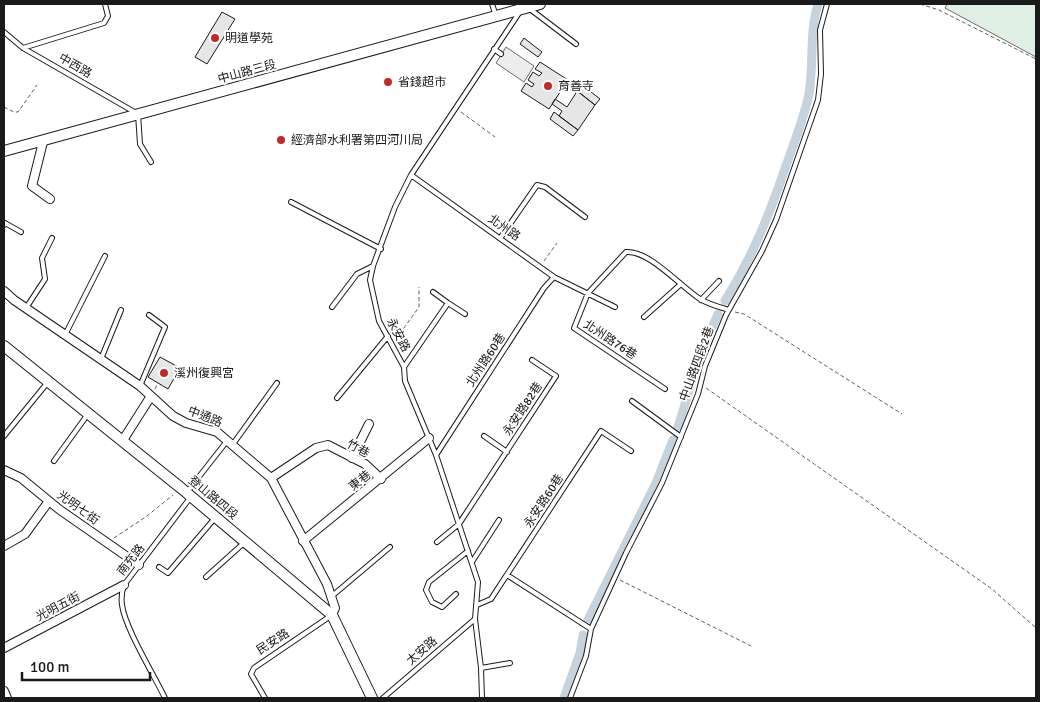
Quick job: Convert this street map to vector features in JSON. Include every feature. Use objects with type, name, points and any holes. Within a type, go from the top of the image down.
[{"type":"street","name":"中山路三段","points":[[4,151],[540,4]]},
{"type":"street","points":[[42,142],[32,186],[50,199]]},
{"type":"street","name":"中通路","points":[[4,291],[140,386],[153,392],[173,416],[186,424],[217,432],[271,478],[332,596],[334,608],[332,616]]},
{"type":"street","name":"登山路四段","points":[[4,348],[187,492],[332,616],[372,698]]},
{"type":"street","points":[[123,440],[153,392]]},
{"type":"street","points":[[352,458],[369,424]]},
{"type":"street","name":"東巷","points":[[303,541],[429,438]]},
{"type":"street","name":"竹巷","points":[[271,478],[316,448],[328,445],[365,464],[381,479]]},
{"type":"street","name":"光明七街","points":[[4,470],[21,478],[49,501],[139,565]]},
{"type":"street","points":[[4,546],[26,534],[49,501]]},
{"type":"street","name":"光明五街","points":[[4,648],[124,585]]},
{"type":"street","points":[[4,691],[7,698]]},
{"type":"lane","points":[[23,48],[104,23],[108,16],[105,4]]},
{"type":"lane","points":[[492,4],[496,16]]},
{"type":"lane","name":"中山路四段2巷","points":[[570,698],[586,656],[591,629],[662,483],[681,437],[704,366],[728,310],[762,251],[776,220],[818,100],[821,74],[820,30],[827,4]]},
{"type":"lane","points":[[524,8],[576,44]]},
{"type":"lane","name":"永安路","points":[[482,698],[481,668],[475,619],[478,582],[436,455],[405,381],[404,367],[379,320],[370,280],[373,266],[381,249],[395,207],[411,175],[454,107],[524,8]]},
{"type":"lane","name":"中西路","points":[[4,32],[23,48],[138,114]]},
{"type":"lane","points":[[494,49],[502,54]]},
{"type":"lane","points":[[138,114],[140,144],[152,162]]},
{"type":"lane","name":"北州路","points":[[411,175],[501,237],[554,277],[615,307]]},
{"type":"lane","points":[[501,237],[537,185],[545,187],[585,217]]},
{"type":"lane","points":[[291,202],[381,249]]},
{"type":"lane","points":[[4,225],[5,223],[21,232]]},
{"type":"lane","points":[[26,308],[45,279],[42,258],[52,238]]},
{"type":"lane","points":[[588,293],[626,252],[635,251],[648,258],[701,300],[728,310]]},
{"type":"lane","points":[[65,335],[105,256]]},
{"type":"lane","points":[[332,308],[357,274],[373,266]]},
{"type":"lane","name":"北州路60巷","points":[[436,455],[544,288],[554,277]]},
{"type":"lane","points":[[701,300],[719,282]]},
{"type":"lane","points":[[644,317],[681,284]]},
{"type":"lane","points":[[433,292],[465,314]]},
{"type":"lane","name":"北州路76巷","points":[[588,293],[574,328],[665,389]]},
{"type":"lane","points":[[404,367],[448,303]]},
{"type":"lane","points":[[101,359],[121,310]]},
{"type":"lane","points":[[140,386],[165,327],[148,316]]},
{"type":"lane","points":[[337,398],[388,336]]},
{"type":"lane","name":"永安路82巷","points":[[437,542],[459,524],[556,376],[532,360]]},
{"type":"lane","points":[[4,436],[48,381]]},
{"type":"lane","name":"南充路","points":[[165,698],[126,618],[121,604],[124,585],[187,492],[230,442],[277,382]]},
{"type":"lane","points":[[632,401],[681,437]]},
{"type":"lane","points":[[54,461],[89,413]]},
{"type":"lane","name":"永安路60巷","points":[[477,605],[492,599],[601,430],[631,451]]},
{"type":"lane","name":"永安路82巷","points":[[484,436],[507,452]]},
{"type":"lane","points":[[160,567],[168,573],[216,517]]},
{"type":"lane","points":[[472,562],[499,520]]},
{"type":"lane","points":[[206,578],[246,542]]},
{"type":"lane","points":[[332,596],[390,548]]},
{"type":"lane","points":[[456,594],[442,607],[432,602],[426,590],[429,582],[468,551]]},
{"type":"lane","points":[[507,575],[591,629]]},
{"type":"lane","name":"民安路","points":[[265,698],[251,674],[254,668],[332,616]]},
{"type":"lane","name":"太安路","points":[[383,698],[475,619]]},
{"type":"lane","points":[[481,668],[510,663]]},
{"type":"path","points":[[920,4],[939,10],[1036,59]]},
{"type":"path","points":[[4,108],[18,112],[37,85]]},
{"type":"path","points":[[454,107],[495,137]]},
{"type":"path","points":[[541,266],[557,243]]},
{"type":"path","points":[[393,344],[419,307],[419,287]]},
{"type":"path","points":[[728,310],[744,314],[902,414]]},
{"type":"path","points":[[153,392],[158,383]]},
{"type":"path","points":[[700,383],[992,589],[1036,628]]},
{"type":"path","points":[[107,542],[187,492]]},
{"type":"path","points":[[615,578],[753,647]]},
{"type":"green space","points":[[947,4],[1036,4],[1036,57],[945,8]]},
{"type":"shaded area","points":[[506,47],[534,66],[524,82],[496,63]]},
{"type":"building","name":"明道學苑","points":[[222,12],[235,19],[207,64],[195,57]]},
{"type":"building","points":[[524,38],[542,52],[538,57],[520,44]]},
{"type":"building","points":[[540,62],[568,80],[549,109],[521,91],[526,83],[532,87],[534,84],[528,80],[533,72],[539,76],[542,73],[535,69]]},
{"type":"building","points":[[577,81],[600,99],[595,105],[572,87]]},
{"type":"building","points":[[566,82],[595,105],[578,130],[559,116],[562,111],[552,104],[555,99],[567,107],[576,93],[564,86]]},
{"type":"building","points":[[554,112],[578,130],[573,136],[550,119]]},
{"type":"building","name":"溪州復興宮","points":[[160,357],[180,368],[168,389],[148,377]]},
{"type":"waterway","points":[[725,301],[760,234],[802,120],[809,94],[815,15],[818,4]]},
{"type":"waterway","points":[[678,427],[700,355],[718,314]]},
{"type":"waterway","points":[[588,620],[656,483],[673,440]]},
{"type":"waterway","points":[[564,698],[580,653],[583,635]]},
{"type":"place","name":"明道學苑","points":[[215,38]]},
{"type":"place","name":"省錢超市","points":[[388,82]]},
{"type":"place","name":"育善寺","points":[[548,86]]},
{"type":"place","name":"經濟部水利署第四河川局","points":[[281,140]]},
{"type":"place","name":"溪州復興宮","points":[[164,373]]}]
